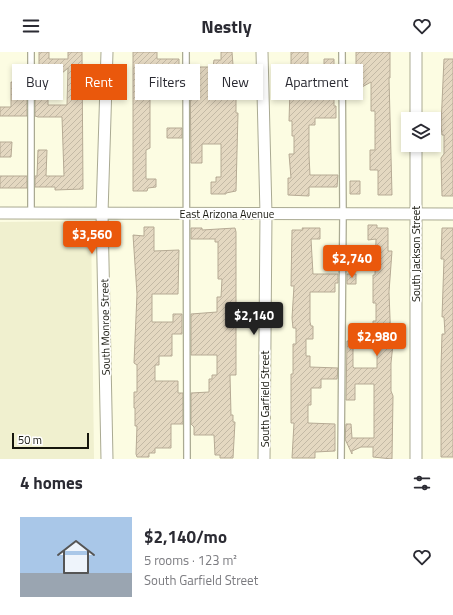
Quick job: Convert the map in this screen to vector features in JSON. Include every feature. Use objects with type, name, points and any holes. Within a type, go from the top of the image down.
[{"type":"street","name":"South Monroe Street","points":[[107,52],[102,213],[107,459]]},
{"type":"street","name":"South Garfield Street","points":[[262,52],[266,214],[264,459]]},
{"type":"street","points":[[416,52],[416,112]]},
{"type":"street","name":"South Jackson Street","points":[[416,152],[416,459]]},
{"type":"street","name":"East Arizona Avenue","points":[[0,213],[453,214]]},
{"type":"lane","points":[[31,52],[31,213]]},
{"type":"lane","points":[[186,52],[188,213],[187,459]]},
{"type":"lane","points":[[341,459],[343,214],[342,52]]},
{"type":"shaded area","points":[[91,221],[94,459],[0,459],[0,222]]},
{"type":"building","points":[[39,52],[49,52],[49,59],[68,59],[68,52],[82,52],[82,64],[71,64],[71,100],[82,100],[83,189],[55,190],[55,187],[35,187],[38,150],[47,150],[46,176],[64,176],[62,117],[35,116],[35,100],[48,100],[48,105],[67,105],[68,68],[63,72],[63,64],[39,64]]},
{"type":"building","points":[[133,52],[157,52],[157,59],[179,59],[179,64],[135,64],[135,100],[150,100],[150,148],[146,150],[146,179],[156,179],[156,187],[148,188],[147,191],[133,191]]},
{"type":"building","points":[[221,52],[232,52],[233,64],[213,64],[214,60],[221,60]]},
{"type":"building","points":[[291,52],[308,52],[308,64],[291,64]]},
{"type":"building","points":[[356,52],[390,52],[389,78],[392,195],[378,195],[378,170],[370,170],[370,150],[375,150],[375,111],[371,111],[371,82],[363,86],[363,64],[356,64]]},
{"type":"building","points":[[324,59],[334,59],[334,64],[324,64]]},
{"type":"building","points":[[444,59],[453,59],[453,196],[442,196],[441,158],[444,154],[444,135],[442,135],[441,125]]},
{"type":"building","points":[[200,67],[208,67],[208,100],[236,100],[236,113],[238,113],[236,191],[226,194],[211,194],[211,182],[216,182],[216,177],[221,177],[221,144],[202,144],[202,163],[191,163],[190,100],[200,100]]},
{"type":"building","points":[[11,82],[12,100],[27,100],[27,116],[0,116],[0,107],[11,107]]},
{"type":"building","points":[[290,100],[334,100],[334,106],[336,106],[336,118],[315,118],[315,125],[309,125],[309,155],[310,175],[338,175],[337,187],[309,187],[309,196],[288,195],[288,178],[291,178],[289,154],[294,154],[292,121],[289,121]]},
{"type":"building","points":[[167,128],[182,128],[182,138],[167,138]]},
{"type":"building","points":[[0,142],[12,142],[11,157],[0,157]]},
{"type":"building","points":[[0,176],[27,176],[27,188],[0,188]]},
{"type":"building","points":[[350,181],[360,181],[360,194],[350,194]]},
{"type":"building","points":[[368,225],[377,225],[377,228],[388,228],[388,251],[392,251],[389,292],[391,344],[393,344],[391,363],[391,391],[393,396],[392,459],[373,457],[373,447],[361,447],[352,451],[352,454],[345,439],[346,424],[351,424],[352,438],[374,438],[374,384],[355,384],[355,400],[346,400],[347,341],[353,341],[354,368],[377,368],[377,350],[375,350],[375,340],[373,340],[373,321],[376,321],[376,303],[373,303],[373,275],[375,275],[376,239],[368,240]]},
{"type":"building","points":[[144,227],[154,227],[154,251],[179,250],[178,294],[152,294],[152,322],[173,322],[173,314],[182,314],[182,334],[172,334],[172,356],[159,356],[159,365],[155,365],[155,381],[178,381],[178,393],[183,393],[183,424],[171,424],[171,448],[155,448],[155,453],[149,453],[149,457],[137,457],[137,426],[135,426],[134,392],[137,392],[137,365],[134,363],[137,294],[133,235],[144,236]]},
{"type":"building","points":[[191,228],[202,228],[202,230],[235,228],[236,232],[236,375],[230,375],[231,415],[233,415],[233,422],[235,422],[233,458],[220,458],[220,455],[215,455],[214,435],[194,435],[194,427],[191,424],[191,393],[209,392],[209,379],[212,379],[212,375],[217,375],[217,355],[191,355],[191,314],[217,312],[217,297],[221,297],[222,279],[218,279],[218,242],[215,242],[215,239],[191,239]]},
{"type":"building","points":[[302,228],[320,228],[320,239],[311,239],[313,274],[338,274],[338,283],[335,283],[335,292],[310,292],[310,322],[311,326],[313,326],[313,339],[306,339],[306,356],[310,356],[310,367],[338,368],[337,379],[321,379],[321,388],[311,388],[311,405],[308,405],[308,423],[335,424],[335,451],[315,452],[315,458],[292,458],[294,423],[291,423],[291,374],[293,374],[293,344],[296,344],[296,328],[293,328],[292,318],[294,286],[291,286],[292,230],[303,230]]},
{"type":"building","points":[[442,228],[453,228],[453,457],[441,457],[442,334],[445,334],[444,317],[442,317],[444,259],[441,259]]},
{"type":"building","points":[[347,274],[356,274],[356,284],[347,284]]}]
